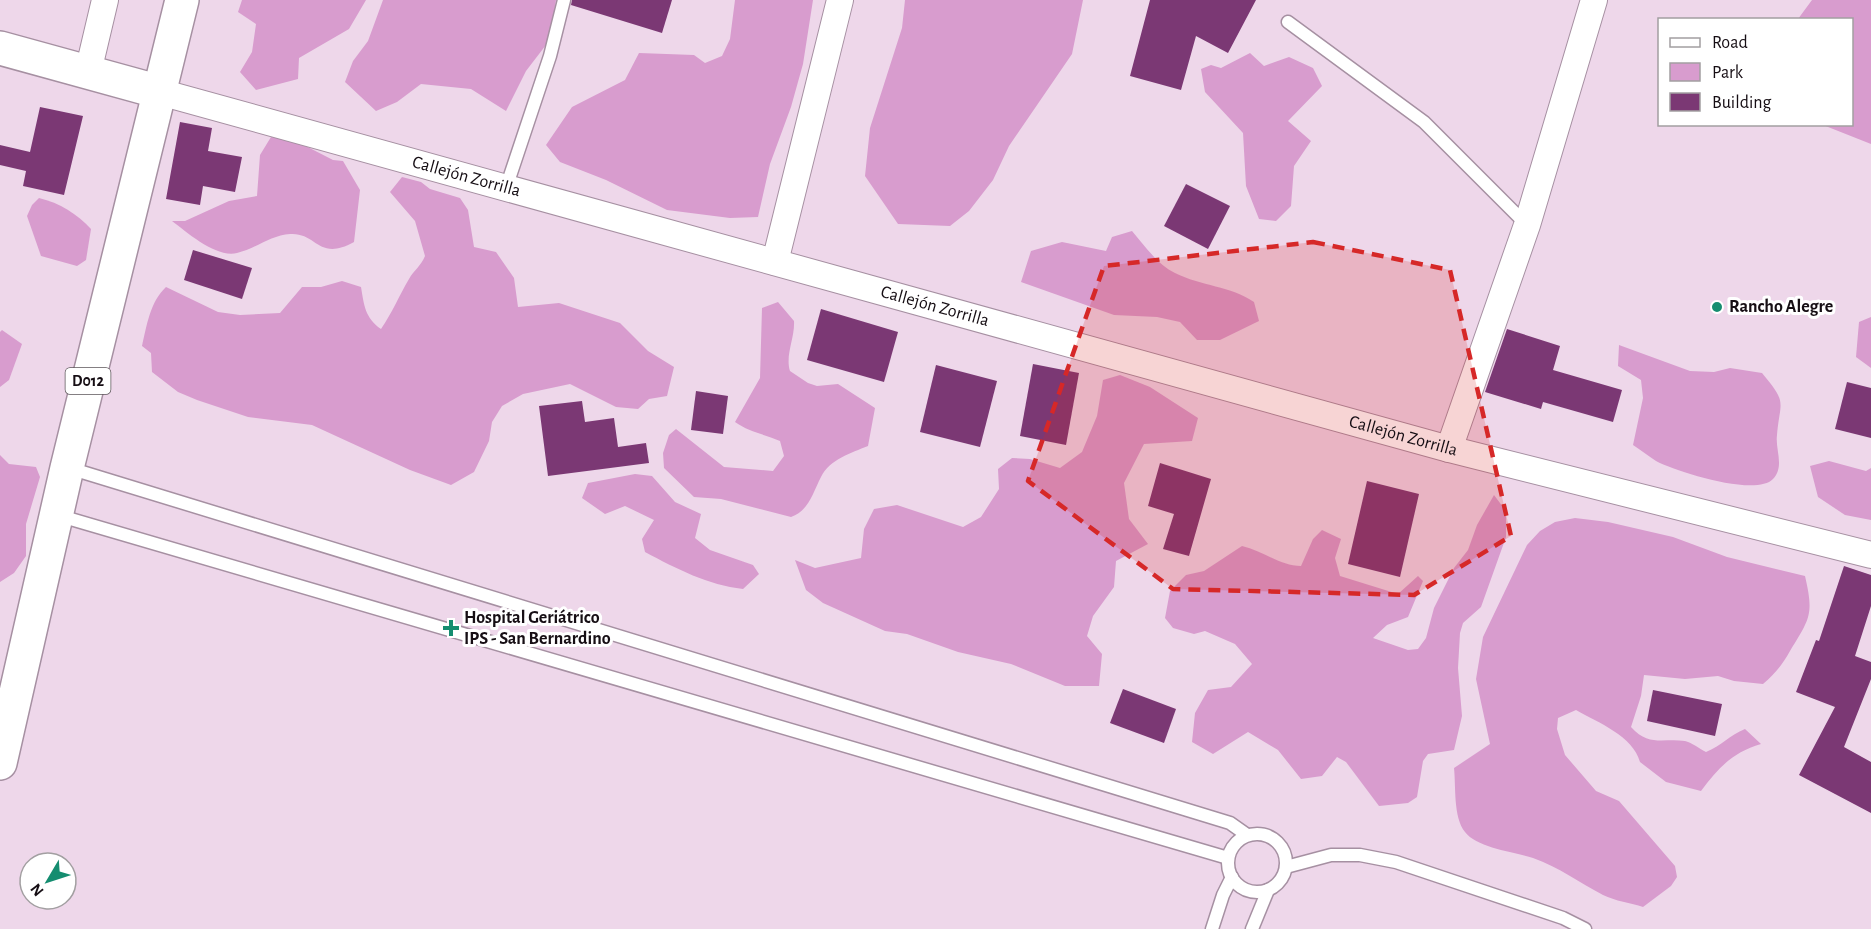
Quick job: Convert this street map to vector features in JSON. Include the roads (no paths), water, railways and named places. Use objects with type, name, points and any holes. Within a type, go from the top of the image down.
[{"type":"main road","name":"D012","points":[[0,763],[67,468],[182,0]]},
{"type":"main road","name":"Callejón Zorrilla","points":[[0,48],[160,92]]},
{"type":"street","points":[[88,72],[105,0]]},
{"type":"street","points":[[775,262],[840,0]]},
{"type":"street","points":[[1449,449],[1527,225],[1594,0]]},
{"type":"street","name":"Callejón Zorrilla","points":[[160,92],[1449,449],[1871,555]]},
{"type":"lane","points":[[506,188],[550,56],[564,0]]},
{"type":"lane","points":[[1288,22],[1424,122],[1527,225]]},
{"type":"lane","points":[[67,468],[1219,820],[1247,835],[1266,835],[1275,840],[1286,857],[1286,867],[1282,877],[1268,890],[1252,929]]},
{"type":"lane","points":[[56,515],[1228,858]]},
{"type":"lane","points":[[1212,929],[1223,895],[1232,878],[1228,858],[1238,841],[1247,835]]},
{"type":"lane","points":[[1286,867],[1331,855],[1360,855],[1387,860],[1563,918],[1585,929]]},
{"type":"lane","points":[[1232,878],[1248,890],[1268,890]]},
{"type":"place","name":"Rancho Alegre","points":[[1717,307]]},
{"type":"place","name":"Hospital Geriátrico IPS - San Bernardino","points":[[451,628]]}]
